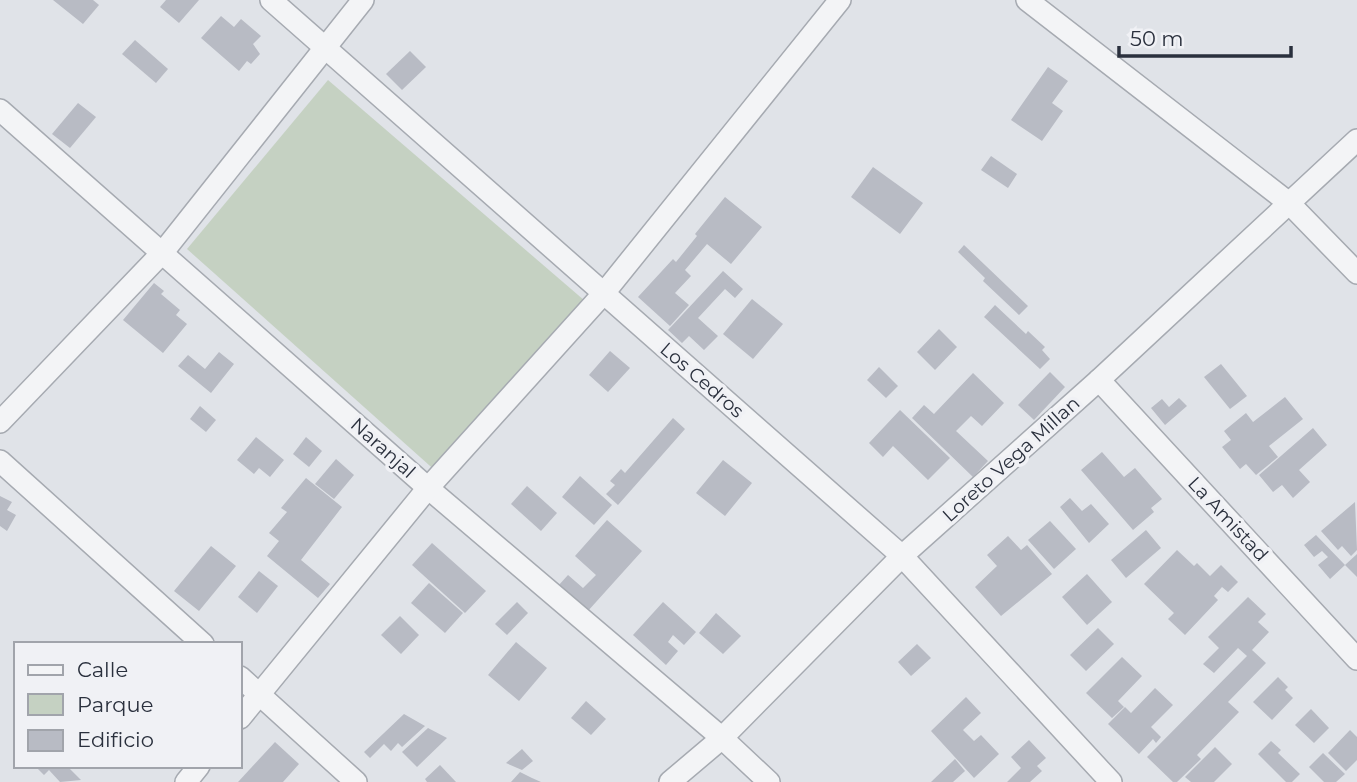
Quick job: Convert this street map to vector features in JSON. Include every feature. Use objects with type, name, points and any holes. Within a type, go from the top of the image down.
[{"type":"street","name":"Los Cedros","points":[[271,0],[902,555],[1111,782]]},
{"type":"street","points":[[0,422],[163,252],[363,0]]},
{"type":"street","points":[[242,716],[429,488],[604,293],[840,0]]},
{"type":"street","points":[[1027,0],[1289,203],[1357,273]]},
{"type":"street","name":"Naranjal","points":[[0,110],[429,488],[722,738],[769,782]]},
{"type":"street","name":"Loreto Vega Millan","points":[[670,782],[722,738],[902,555],[1100,380],[1357,140]]},
{"type":"street","name":"La Amistad","points":[[1100,380],[1357,659]]},
{"type":"street","points":[[0,460],[201,642]]},
{"type":"street","points":[[242,679],[355,782]]},
{"type":"street","points":[[186,782],[197,768]]},
{"type":"green space","points":[[328,80],[592,307],[448,482],[187,249]]},
{"type":"building","points":[[53,0],[93,0],[99,5],[83,24]]},
{"type":"building","points":[[166,0],[199,0],[179,23],[160,7]]},
{"type":"building","points":[[221,16],[234,27],[241,19],[261,36],[253,44],[260,54],[251,64],[247,61],[239,71],[201,38]]},
{"type":"building","points":[[135,40],[168,69],[156,83],[122,54]]},
{"type":"building","points":[[410,51],[426,67],[402,90],[386,74]]},
{"type":"building","points":[[1048,67],[1068,81],[1052,103],[1063,111],[1042,141],[1011,120]]},
{"type":"building","points":[[78,103],[96,117],[70,148],[52,134]]},
{"type":"building","points":[[991,156],[1017,174],[1008,188],[981,170]]},
{"type":"building","points":[[873,167],[923,203],[900,234],[851,197]]},
{"type":"building","points":[[725,197],[762,227],[731,264],[707,244],[685,270],[691,276],[675,293],[689,305],[670,326],[638,297],[673,259],[676,262]]},
{"type":"building","points":[[964,245],[1028,306],[1019,315],[983,281],[985,278],[958,252]]},
{"type":"building","points":[[723,271],[743,289],[735,298],[725,289],[698,318],[718,336],[704,350],[689,336],[682,343],[668,330]]},
{"type":"building","points":[[154,283],[164,291],[161,294],[180,310],[176,315],[187,324],[163,353],[123,320]]},
{"type":"building","points":[[752,299],[783,324],[753,359],[723,334]]},
{"type":"building","points":[[995,305],[1026,334],[1028,331],[1045,347],[1042,350],[1050,359],[1040,369],[984,317]]},
{"type":"building","points":[[939,329],[957,347],[935,370],[917,352]]},
{"type":"building","points":[[610,351],[630,368],[608,392],[589,375]]},
{"type":"building","points":[[219,352],[234,364],[211,393],[178,366],[188,355],[205,369]]},
{"type":"building","points":[[1221,364],[1247,396],[1230,409],[1204,377]]},
{"type":"building","points":[[879,367],[898,386],[886,398],[867,380]]},
{"type":"building","points":[[1050,372],[1065,387],[1034,420],[1018,405]]},
{"type":"building","points":[[973,373],[1004,403],[982,426],[971,416],[956,431],[988,461],[973,477],[912,418],[924,405],[934,414]]},
{"type":"building","points":[[1285,397],[1303,419],[1269,446],[1278,457],[1256,475],[1246,464],[1240,469],[1222,447],[1231,440],[1224,431],[1246,413],[1253,422]]},
{"type":"building","points":[[1179,398],[1187,406],[1165,425],[1151,408],[1162,399],[1169,407]]},
{"type":"building","points":[[200,406],[216,420],[206,432],[190,419]]},
{"type":"building","points":[[900,410],[950,458],[928,480],[893,446],[883,457],[869,443]]},
{"type":"building","points":[[673,418],[685,429],[618,505],[606,494],[615,485],[610,481],[621,469],[625,473]]},
{"type":"building","points":[[1313,428],[1327,445],[1299,470],[1310,482],[1293,498],[1282,485],[1273,492],[1259,475]]},
{"type":"building","points":[[256,437],[284,460],[270,477],[259,468],[254,474],[237,460]]},
{"type":"building","points":[[306,437],[322,451],[309,467],[293,454]]},
{"type":"building","points":[[1102,452],[1124,477],[1135,468],[1162,499],[1151,508],[1154,512],[1133,530],[1081,470]]},
{"type":"building","points":[[336,459],[354,475],[334,499],[315,484]]},
{"type":"building","points":[[723,460],[752,483],[725,516],[696,493]]},
{"type":"building","points":[[580,476],[612,505],[594,525],[562,497]]},
{"type":"building","points":[[306,478],[342,507],[301,560],[330,584],[318,598],[267,556],[279,541],[269,533],[287,512],[281,508]]},
{"type":"building","points":[[527,486],[557,513],[541,531],[511,504]]},
{"type":"building","points":[[0,496],[12,502],[7,510],[16,515],[7,531],[0,526]]},
{"type":"building","points":[[1070,498],[1082,511],[1091,504],[1109,524],[1089,543],[1060,507]]},
{"type":"building","points":[[1355,502],[1357,550],[1351,556],[1342,546],[1338,550],[1321,531]]},
{"type":"building","points":[[607,520],[642,551],[587,612],[558,586],[568,575],[583,588],[596,575],[575,556]]},
{"type":"building","points":[[1050,521],[1076,549],[1054,569],[1028,540]]},
{"type":"building","points":[[1146,530],[1161,548],[1126,578],[1111,560]]},
{"type":"building","points":[[1316,535],[1345,565],[1330,579],[1318,565],[1328,557],[1322,551],[1314,557],[1304,545]]},
{"type":"building","points":[[1008,536],[1021,550],[1027,545],[1052,574],[1001,616],[975,587],[997,566],[987,555]]},
{"type":"building","points":[[432,543],[486,591],[465,613],[412,565]]},
{"type":"building","points":[[211,546],[236,566],[199,611],[174,591]]},
{"type":"building","points":[[1177,550],[1194,566],[1197,563],[1210,576],[1221,565],[1238,582],[1228,592],[1222,587],[1214,596],[1218,600],[1185,635],[1168,619],[1174,613],[1144,584]]},
{"type":"building","points":[[1357,554],[1357,577],[1345,565]]},
{"type":"building","points":[[259,571],[278,586],[257,613],[238,597]]},
{"type":"building","points":[[1087,574],[1112,602],[1087,625],[1062,597]]},
{"type":"building","points":[[429,583],[463,613],[445,633],[411,603]]},
{"type":"building","points":[[1248,597],[1266,614],[1258,622],[1269,632],[1252,650],[1266,663],[1228,702],[1239,712],[1197,755],[1201,759],[1177,782],[1173,782],[1147,757],[1247,656],[1238,648],[1214,673],[1203,664],[1219,648],[1208,637]]},
{"type":"building","points":[[517,602],[528,613],[507,635],[495,624]]},
{"type":"building","points":[[663,602],[696,632],[684,645],[673,635],[668,642],[678,651],[666,665],[633,635]]},
{"type":"building","points":[[716,613],[741,636],[723,654],[699,633]]},
{"type":"building","points":[[400,616],[419,635],[401,654],[381,635]]},
{"type":"building","points":[[1098,628],[1114,644],[1086,671],[1070,655]]},
{"type":"building","points":[[516,642],[547,668],[519,701],[488,675]]},
{"type":"building","points":[[917,644],[931,658],[911,676],[898,662]]},
{"type":"building","points":[[1122,657],[1142,676],[1118,701],[1124,707],[1112,718],[1086,693]]},
{"type":"building","points":[[1278,677],[1288,687],[1285,690],[1293,698],[1272,720],[1253,702]]},
{"type":"building","points":[[1155,688],[1173,705],[1151,727],[1161,737],[1156,743],[1153,739],[1139,754],[1108,724],[1125,707],[1131,713]]},
{"type":"building","points":[[966,697],[981,713],[963,730],[974,741],[981,735],[999,754],[974,778],[931,731]]},
{"type":"building","points":[[586,701],[606,719],[591,735],[571,718]]},
{"type":"building","points":[[1311,709],[1329,728],[1314,743],[1295,725]]},
{"type":"building","points":[[404,714],[425,726],[402,747],[398,743],[391,751],[384,744],[370,758],[364,752]]},
{"type":"building","points":[[428,728],[447,738],[417,767],[402,752]]},
{"type":"building","points":[[1350,730],[1357,737],[1357,760],[1346,771],[1328,753]]},
{"type":"building","points":[[1029,740],[1046,758],[1037,766],[1042,771],[1030,782],[1007,782],[1021,768],[1011,757]]},
{"type":"building","points":[[1271,741],[1281,750],[1278,753],[1300,774],[1292,782],[1286,782],[1258,754]]},
{"type":"building","points":[[275,742],[299,764],[283,782],[238,782]]},
{"type":"building","points":[[1215,747],[1232,764],[1214,782],[1191,782],[1185,777]]},
{"type":"building","points":[[522,749],[533,761],[522,770],[506,763]]},
{"type":"building","points":[[1323,753],[1345,774],[1336,782],[1324,782],[1309,767]]},
{"type":"building","points":[[955,759],[965,771],[953,782],[931,782]]},
{"type":"building","points":[[440,765],[456,782],[427,782],[425,779]]},
{"type":"building","points":[[37,768],[69,768],[81,780],[60,782],[49,770],[44,775]]},
{"type":"building","points":[[520,772],[532,778],[541,782],[511,782]]}]
